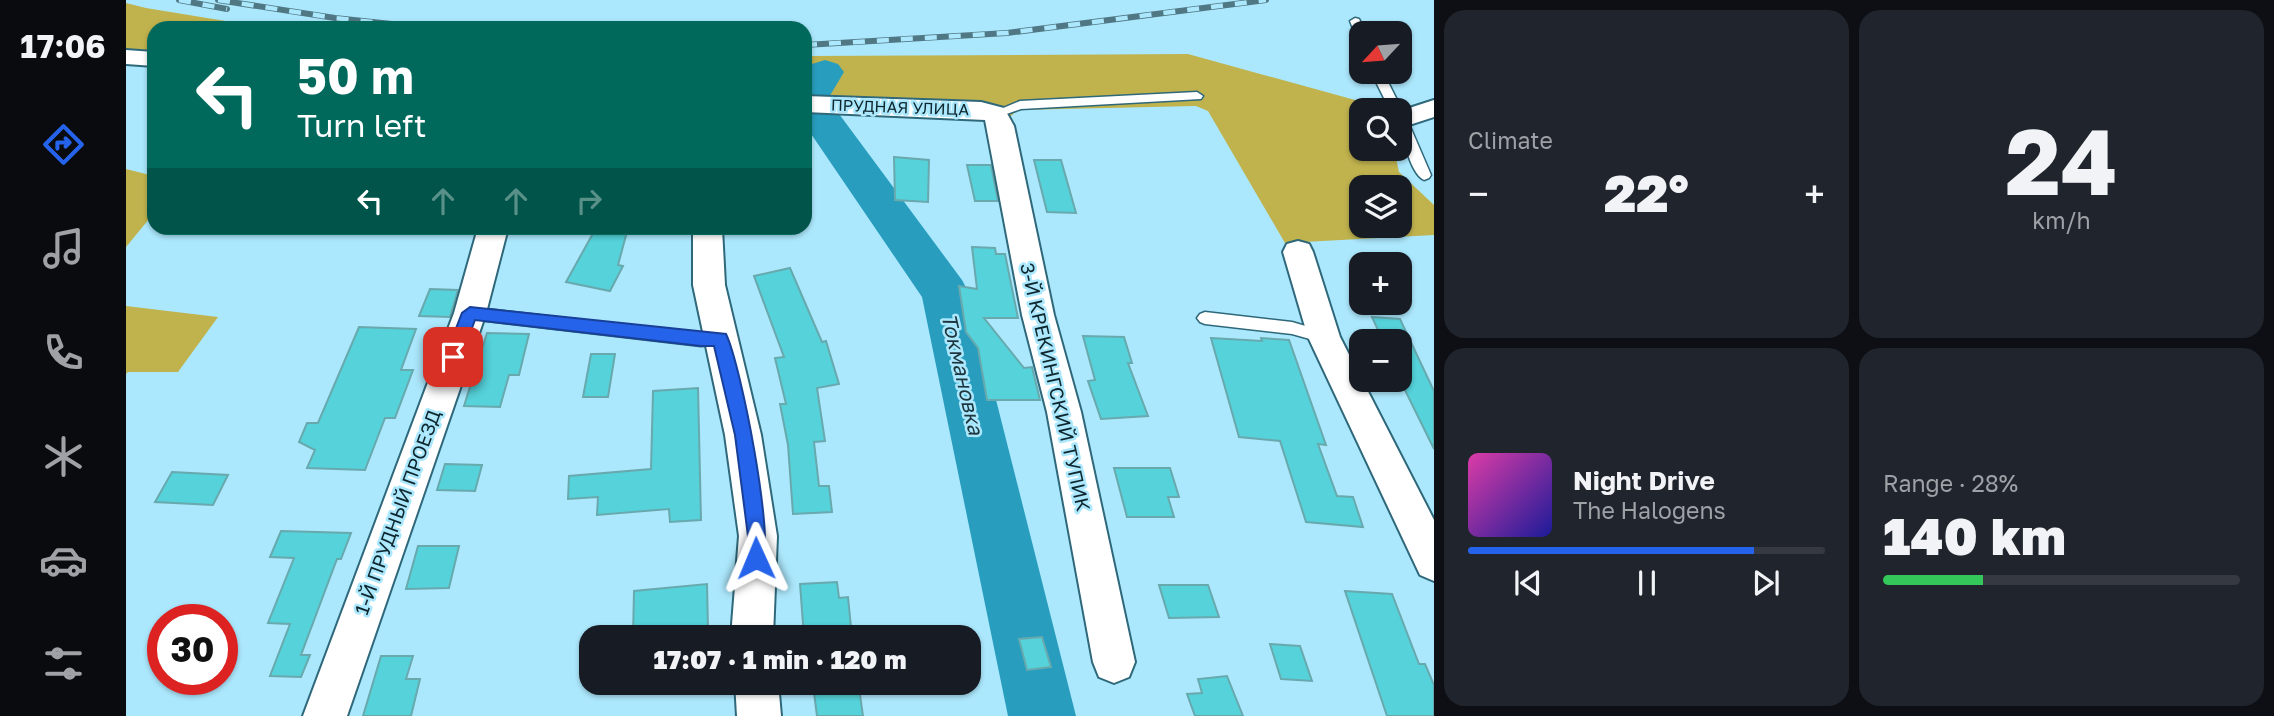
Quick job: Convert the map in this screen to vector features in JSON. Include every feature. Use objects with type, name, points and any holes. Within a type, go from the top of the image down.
[{"type":"street","points":[[126,57],[147,58]]},
{"type":"street","name":"ПРУДНАЯ УЛИЦА","points":[[812,104],[981,110],[995,114]]},
{"type":"street","points":[[1412,113],[1434,108]]},
{"type":"street","name":"3-Й КРЕКИНГСКИЙ ТУПИК","points":[[995,114],[1001,126],[1038,316],[1064,412],[1114,662]]},
{"type":"street","name":"1-Й ПРУДНЫЙ ПРОЕЗД","points":[[325,716],[470,313],[491,235]]},
{"type":"street","points":[[708,235],[709,285],[743,435],[758,536],[753,625]]},
{"type":"street","points":[[1298,252],[1324,337],[1434,561]]},
{"type":"street","points":[[757,695],[759,716]]},
{"type":"lane","points":[[995,114],[1020,105],[1197,96]]},
{"type":"lane","points":[[1412,147],[1424,176]]},
{"type":"lane","points":[[470,313],[701,340],[720,339]]},
{"type":"lane","points":[[1205,318],[1292,328],[1324,337]]},
{"type":"shaded area","points":[[126,3],[225,21],[147,21],[147,51],[126,50]]},
{"type":"shaded area","points":[[1188,54],[1349,98],[1349,161],[1397,161],[1402,175],[1349,175],[1349,238],[1378,238],[1285,243],[1208,111],[1196,106],[1017,110],[1011,116],[987,118],[812,110],[812,56]]},
{"type":"shaded area","points":[[126,169],[147,174],[147,222],[126,247]]},
{"type":"shaded area","points":[[1412,184],[1434,205],[1434,235],[1412,236]]},
{"type":"shaded area","points":[[126,306],[218,317],[178,372],[126,374]]},
{"type":"building","points":[[894,157],[929,160],[928,202],[895,200]]},
{"type":"building","points":[[1034,160],[1061,160],[1076,213],[1047,212]]},
{"type":"building","points":[[967,165],[991,165],[998,201],[975,201]]},
{"type":"building","points":[[592,235],[626,235],[618,265],[623,266],[610,291],[566,282]]},
{"type":"building","points":[[972,247],[995,248],[996,254],[1005,254],[1018,318],[984,318],[1024,368],[1032,367],[1040,400],[987,400],[978,348],[966,332],[959,286],[977,289]]},
{"type":"building","points":[[790,268],[822,342],[826,341],[839,384],[817,388],[825,441],[814,442],[819,486],[829,486],[832,512],[793,514],[788,445],[780,404],[786,404],[775,358],[784,357],[754,276]]},
{"type":"building","points":[[430,289],[458,290],[450,317],[419,316]]},
{"type":"building","points":[[1372,317],[1400,319],[1405,329],[1378,329]]},
{"type":"building","points":[[359,327],[416,329],[401,370],[413,370],[395,418],[385,418],[365,470],[307,468],[315,450],[299,442],[307,423],[318,423]]},
{"type":"building","points":[[487,333],[529,334],[519,375],[509,375],[500,407],[464,406]]},
{"type":"building","points":[[1083,336],[1124,337],[1132,363],[1128,363],[1148,416],[1101,419],[1088,381],[1095,380]]},
{"type":"building","points":[[1211,338],[1289,340],[1326,445],[1318,444],[1337,496],[1353,497],[1363,527],[1306,522],[1280,441],[1239,437]]},
{"type":"building","points":[[1412,344],[1434,391],[1434,449],[1406,392],[1412,392]]},
{"type":"building","points":[[591,354],[615,354],[608,397],[583,397]]},
{"type":"building","points":[[698,388],[701,520],[670,522],[669,509],[597,515],[598,497],[568,499],[569,476],[651,469],[653,391]]},
{"type":"building","points":[[445,464],[482,465],[475,491],[437,490]]},
{"type":"building","points":[[1114,468],[1170,468],[1179,497],[1168,497],[1174,517],[1127,517]]},
{"type":"building","points":[[172,472],[228,475],[213,505],[155,502]]},
{"type":"building","points":[[281,531],[351,533],[341,559],[337,559],[301,655],[310,655],[301,677],[270,676],[290,624],[268,623],[294,558],[270,557]]},
{"type":"building","points":[[418,546],[459,546],[449,588],[406,589]]},
{"type":"building","points":[[837,582],[839,598],[848,597],[851,625],[803,625],[800,584]]},
{"type":"building","points":[[707,584],[708,625],[633,625],[634,591]]},
{"type":"building","points":[[1159,585],[1208,585],[1219,617],[1169,618]]},
{"type":"building","points":[[1345,591],[1392,594],[1419,664],[1425,664],[1434,685],[1434,716],[1387,716]]},
{"type":"building","points":[[1042,637],[1051,667],[1027,670],[1019,639]]},
{"type":"building","points":[[1270,644],[1300,646],[1312,681],[1281,679]]},
{"type":"building","points":[[381,656],[413,656],[406,679],[420,679],[411,716],[363,716]]},
{"type":"building","points":[[1227,676],[1243,716],[1195,716],[1187,694],[1202,693],[1198,679]]},
{"type":"building","points":[[814,695],[860,695],[863,716],[817,716]]},
{"type":"waterway","name":"Токмановка","points":[[812,93],[825,72]]},
{"type":"waterway","name":"Токмановка","points":[[812,106],[945,293],[1042,716]]},
{"type":"railway","points":[[179,0],[227,9]]},
{"type":"railway","points":[[218,0],[363,21]]},
{"type":"railway","points":[[812,45],[1007,33],[1266,0]]},
{"type":"route","points":[[453,357],[470,313],[701,340],[720,339],[743,435],[758,536],[756,558]]}]
